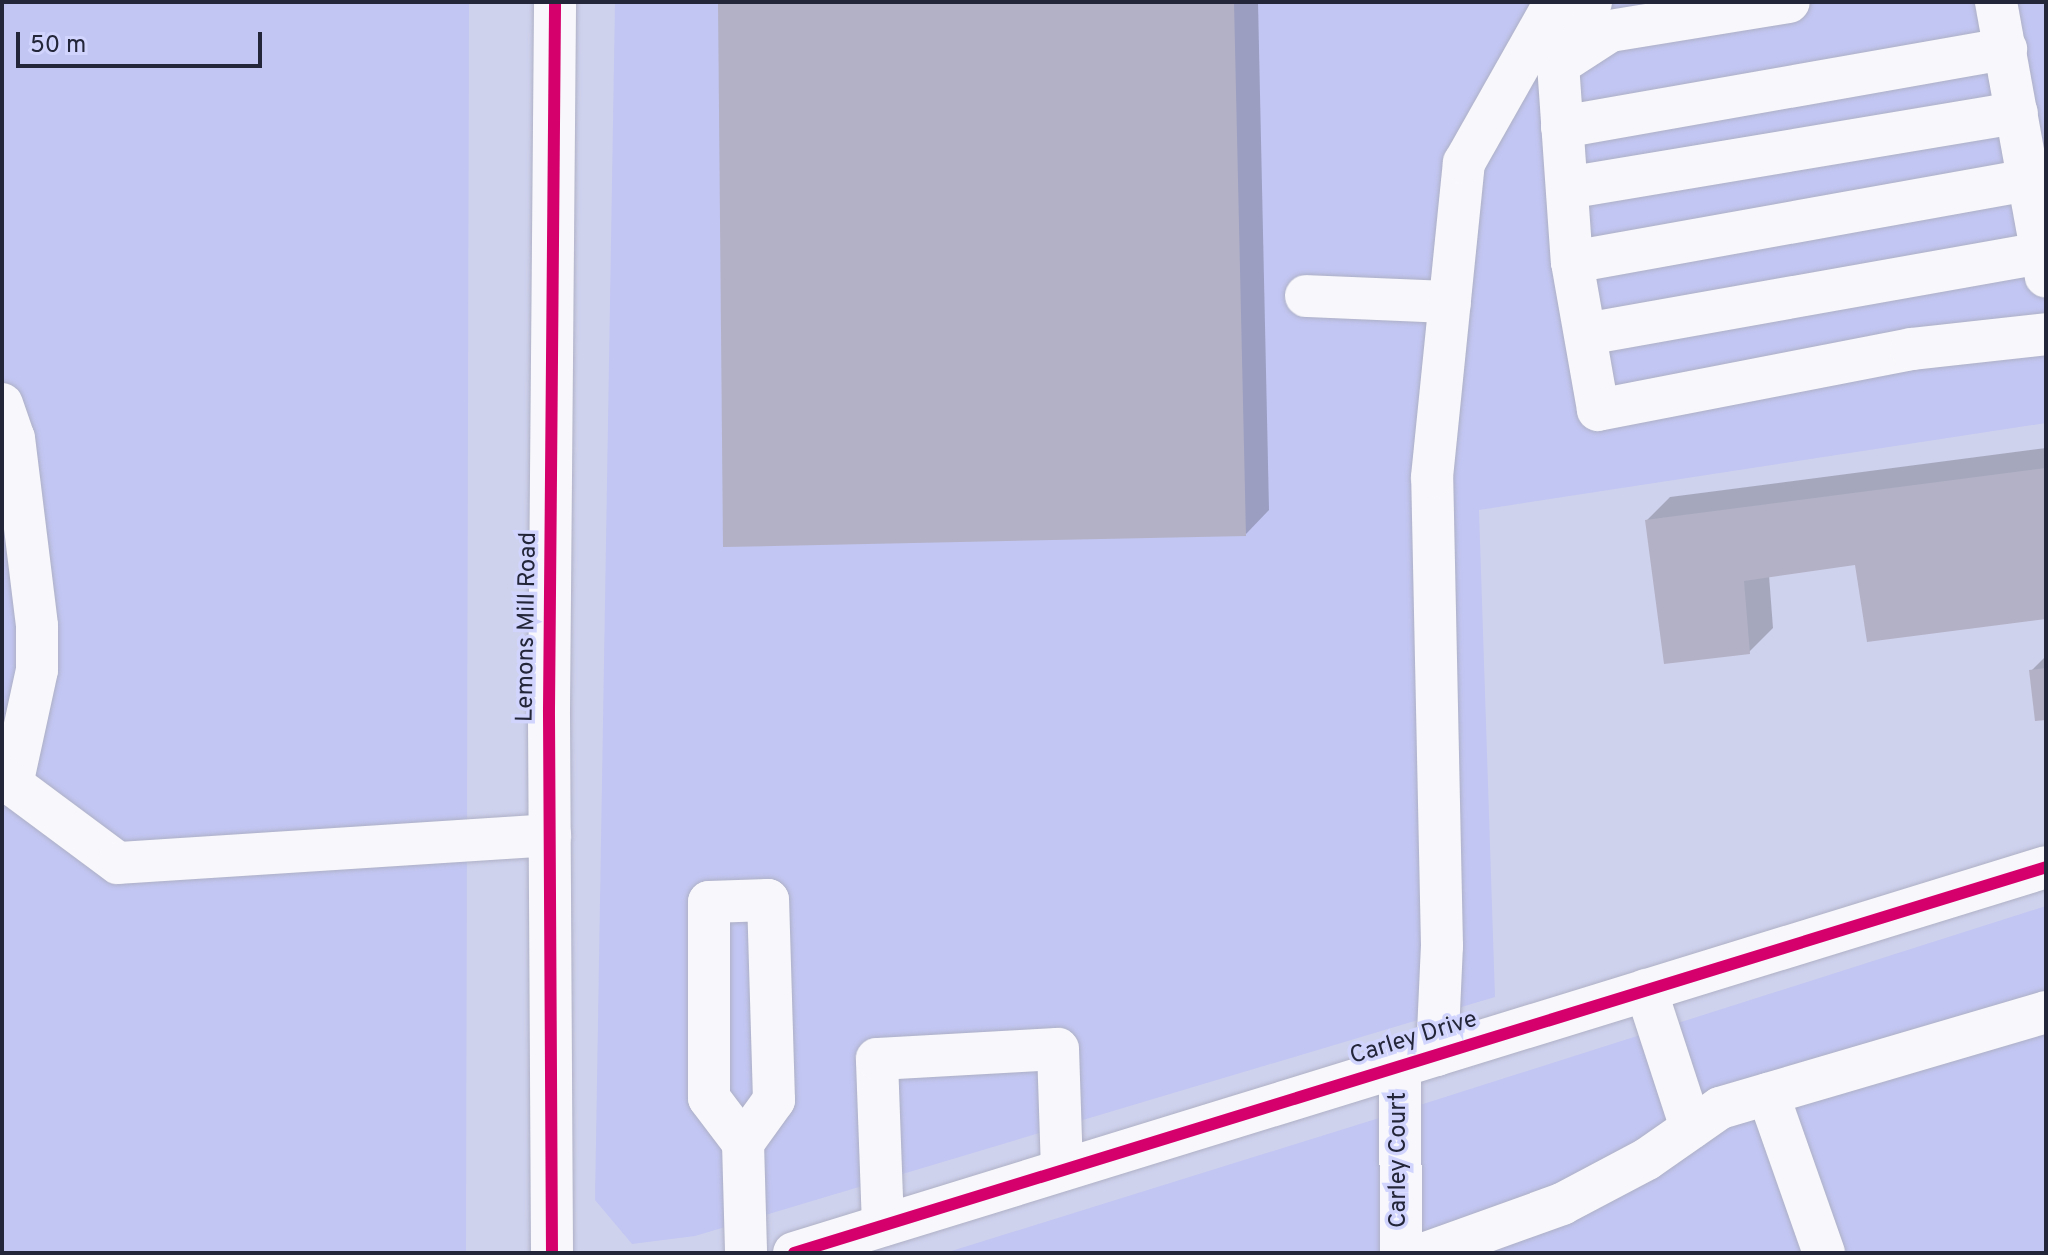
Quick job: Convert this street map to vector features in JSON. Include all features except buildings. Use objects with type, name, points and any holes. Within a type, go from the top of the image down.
[{"type":"street","name":"Lemons Mill Road","points":[[552,1253],[550,835],[555,2]]},
{"type":"street","name":"Carley Court","points":[[1401,1253],[1418,1061],[1442,946],[1432,477],[1464,163],[1555,2]]},
{"type":"street","points":[[1591,2],[1558,64],[1572,262],[1598,410],[1911,349],[2046,334]]},
{"type":"street","points":[[1558,64],[1610,31],[1789,2]]},
{"type":"street","points":[[1586,334],[2044,264],[1996,2]]},
{"type":"street","points":[[1562,127],[2006,49]]},
{"type":"street","points":[[1567,188],[2017,113]]},
{"type":"street","points":[[1572,262],[2029,180]]},
{"type":"street","points":[[1306,296],[1450,302]]},
{"type":"street","points":[[2,404],[14,438],[37,626],[37,670],[7,781],[118,863],[550,835]]},
{"type":"street","name":"Carley Drive","points":[[794,1253],[2046,867]]},
{"type":"street","points":[[743,1143],[774,1100],[768,900],[709,902],[709,1098],[743,1143],[746,1253]]},
{"type":"street","points":[[1646,990],[1691,1128]]},
{"type":"street","points":[[1426,1253],[1562,1204],[1647,1159],[1720,1108],[2046,1012]]},
{"type":"street","points":[[883,1225],[877,1059],[1058,1049],[1062,1170]]},
{"type":"street","points":[[1768,1094],[1824,1253]]},
{"type":"shaded area","points":[[2,2],[469,2],[466,1253],[2,1253]]},
{"type":"shaded area","points":[[615,2],[2046,2],[2046,423],[1479,510],[1495,997],[695,1236],[632,1244],[595,1200]]},
{"type":"shaded area","points":[[2046,906],[2046,1253],[945,1253],[1376,1119]]},
{"type":"cycle path","points":[[552,1253],[549,710],[555,2]]},
{"type":"cycle path","points":[[794,1253],[2046,867]]}]
